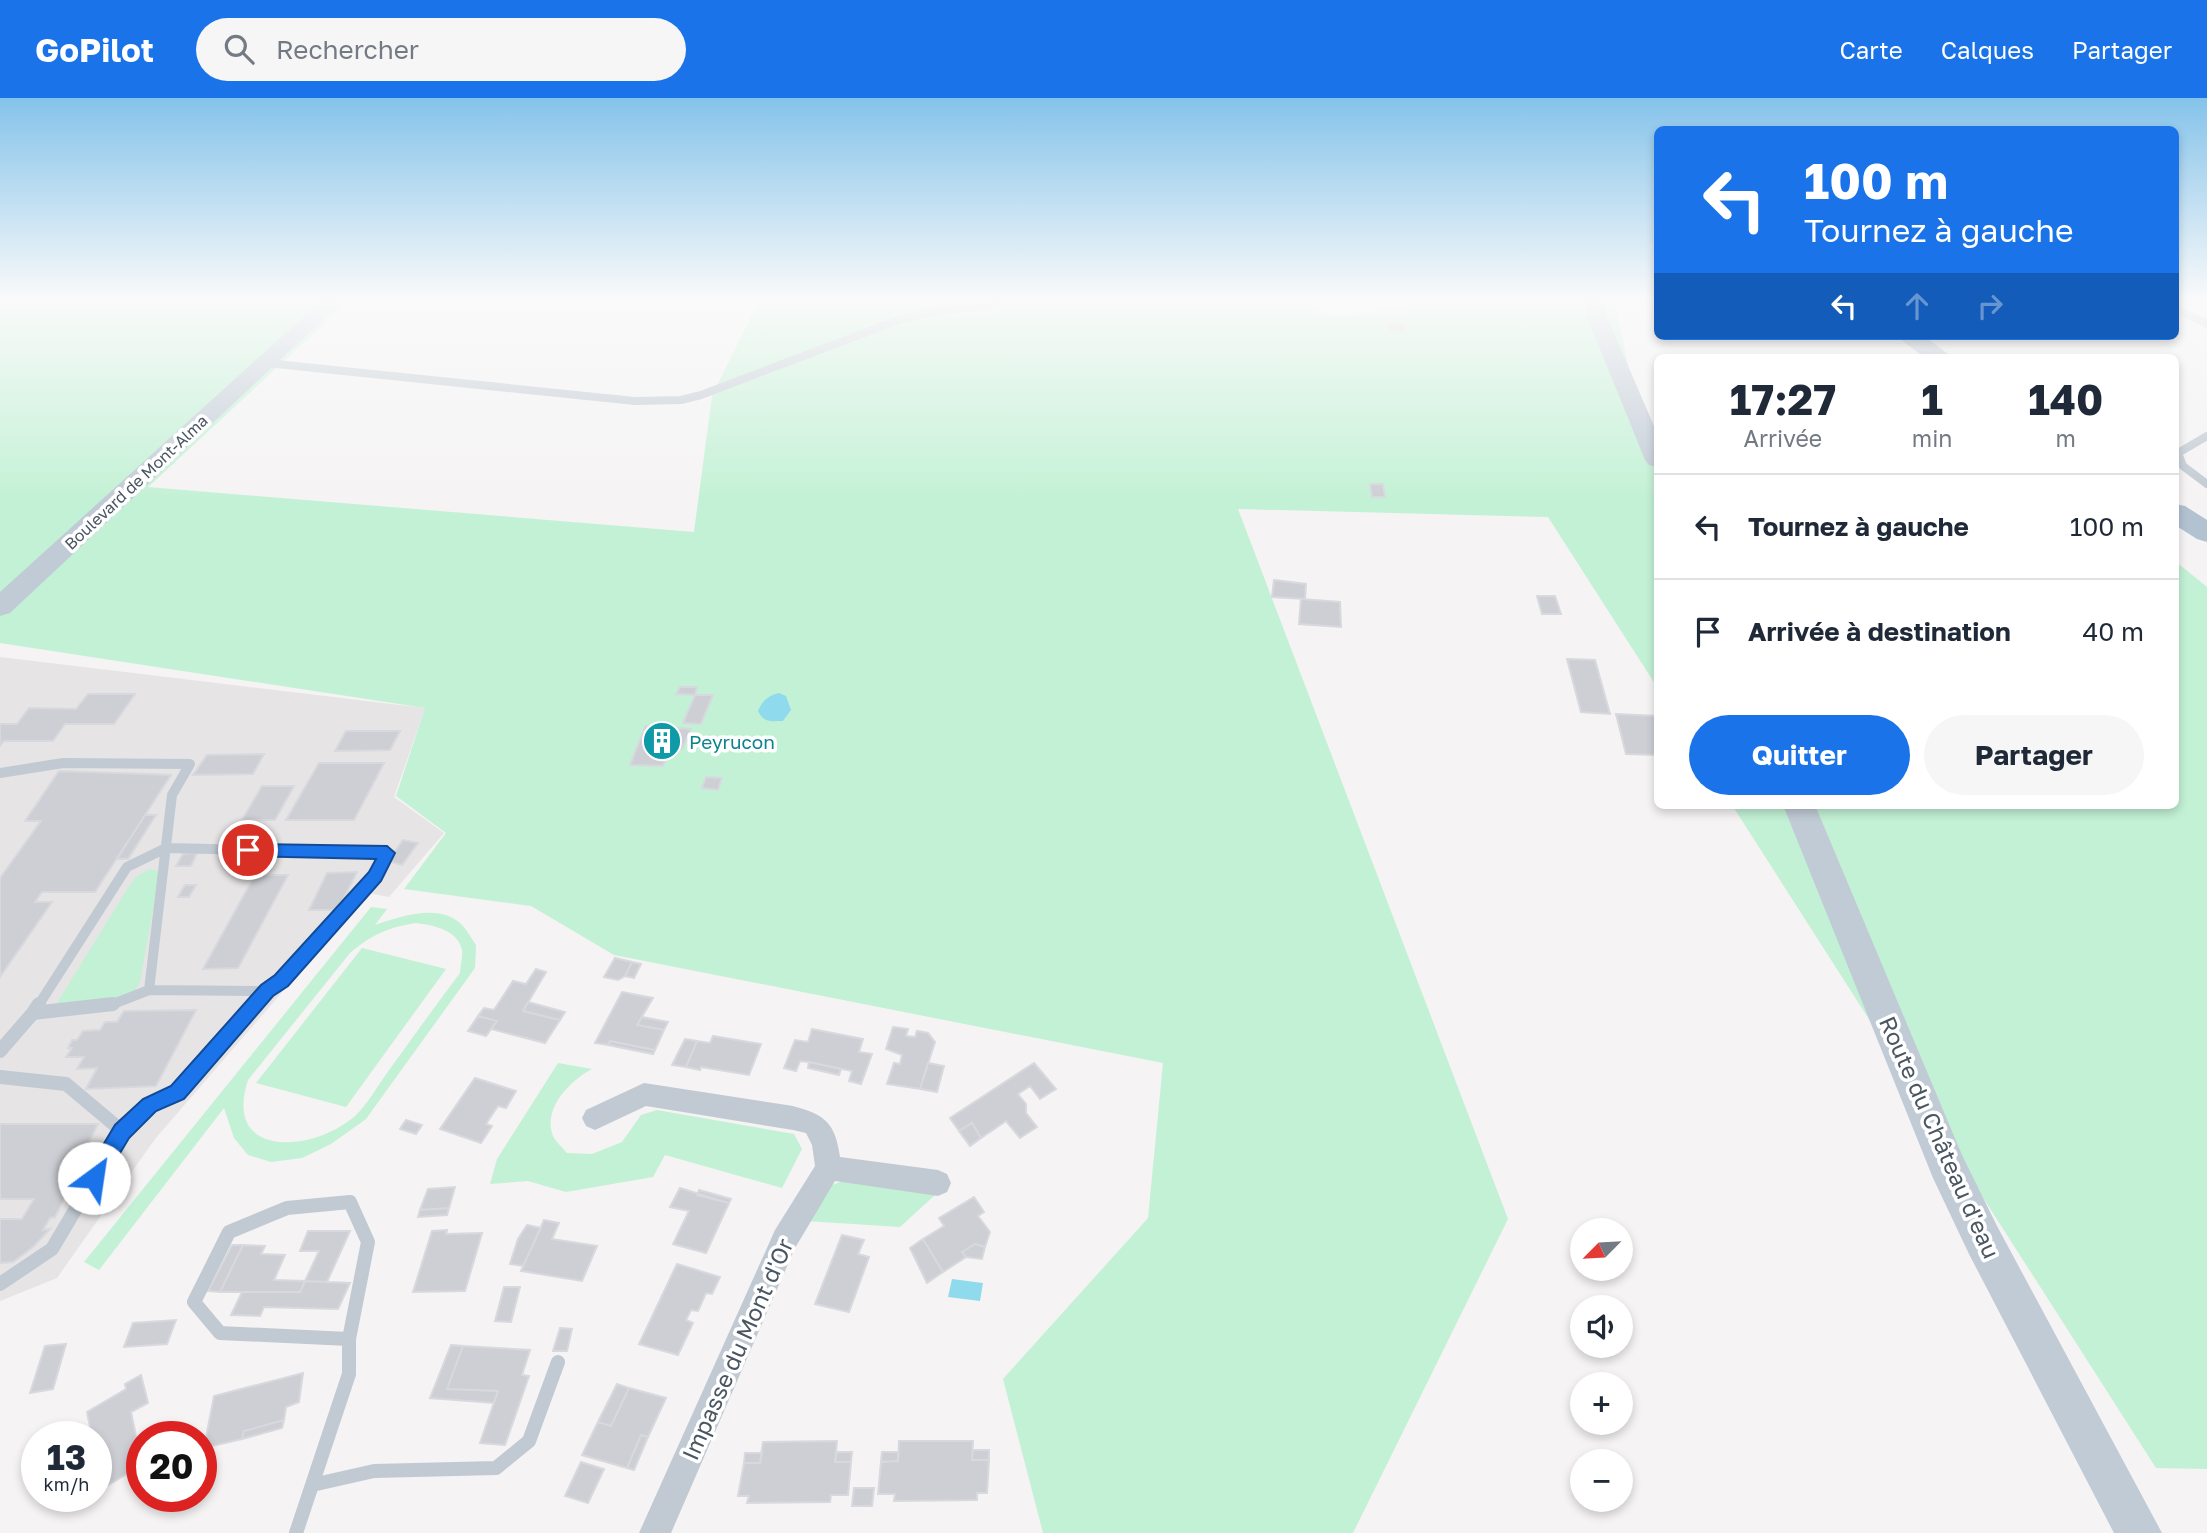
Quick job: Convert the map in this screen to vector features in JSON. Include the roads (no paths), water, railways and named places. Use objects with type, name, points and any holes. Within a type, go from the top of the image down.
[{"type":"main road","name":"Boulevard de Mont-Alma","points":[[0,607],[262,367]]},
{"type":"main road","points":[[1618,367],[1654,453]]},
{"type":"main road","points":[[2179,515],[2207,533]]},
{"type":"main road","name":"Route du Château d'eau","points":[[1802,809],[1947,1165],[1983,1240],[2140,1533]]},
{"type":"street","points":[[595,1118],[644,1094],[793,1118],[814,1124],[825,1143],[828,1168],[938,1183]]},
{"type":"street","name":"Impasse du Mont d'Or","points":[[655,1533],[785,1239],[828,1168]]},
{"type":"lane","points":[[305,367],[635,401],[681,400],[720,389],[777,367]]},
{"type":"lane","points":[[2207,436],[2179,453],[2183,466],[2207,484]]},
{"type":"lane","points":[[0,773],[63,763],[190,764],[172,795],[149,990]]},
{"type":"lane","points":[[0,1051],[33,1013],[127,867],[166,848],[387,853],[375,877],[282,980],[267,991],[177,1093],[150,1105],[122,1131],[52,1249],[0,1284]]},
{"type":"lane","points":[[33,1013],[107,1006],[149,990],[267,991]]},
{"type":"lane","points":[[0,1077],[66,1084],[122,1131]]},
{"type":"lane","points":[[296,1533],[349,1374],[349,1339],[368,1242],[349,1202],[286,1208],[229,1232],[194,1302],[220,1333],[349,1339]]},
{"type":"lane","points":[[312,1485],[374,1471],[496,1468],[528,1441],[558,1362]]},
{"type":"water","points":[[779,693],[786,696],[791,710],[783,721],[765,719],[758,711],[760,707],[766,699]]},
{"type":"water","points":[[952,1279],[983,1283],[980,1301],[948,1297]]},
{"type":"place","name":"Peyrucon","points":[[662,741]]}]
